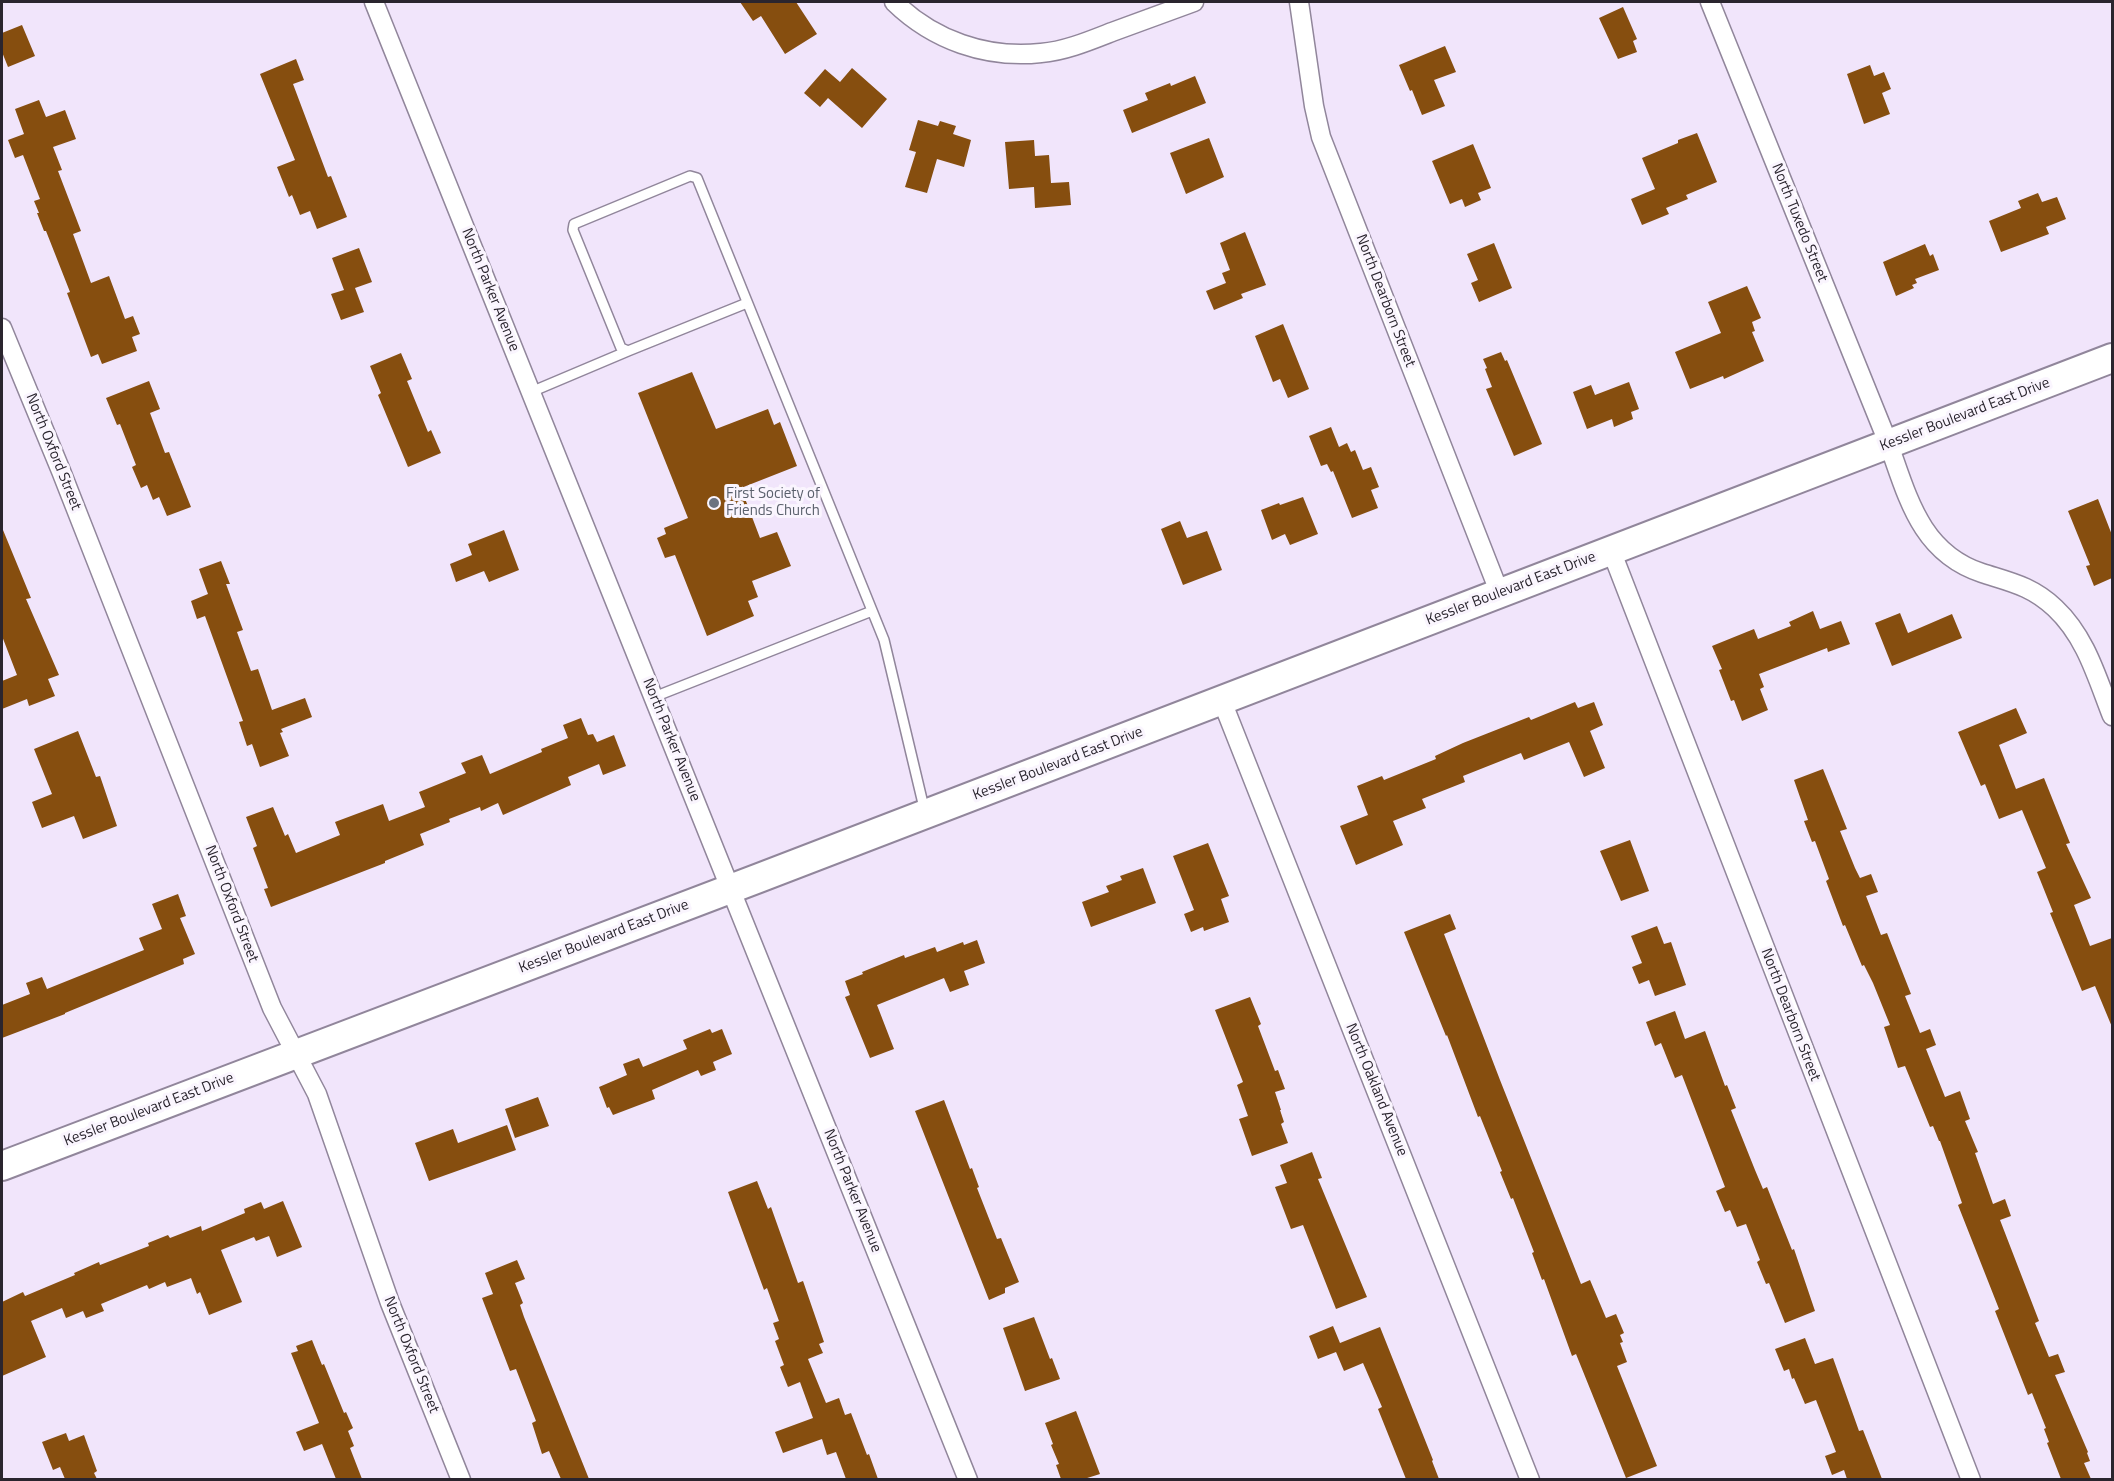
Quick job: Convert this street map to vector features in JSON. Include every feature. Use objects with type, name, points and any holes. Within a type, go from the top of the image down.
[{"type":"main road","name":"Kessler Boulevard East Drive","points":[[2,1166],[1222,701],[2112,358]]},
{"type":"street","name":"North Parker Avenue","points":[[375,2],[968,1479]]},
{"type":"street","points":[[894,2],[916,21],[952,41],[981,50],[1011,54],[1042,53],[1081,43],[1194,2]]},
{"type":"street","name":"North Dearborn Street","points":[[1299,2],[1314,106],[1321,137],[1500,594]]},
{"type":"street","name":"North Tuxedo Street","points":[[1710,2],[1889,445],[1915,516],[1933,541],[1956,561],[1983,573],[2011,580],[2038,594],[2054,606],[2080,637],[2112,716]]},
{"type":"street","name":"North Oxford Street","points":[[2,328],[61,471],[272,1008],[311,1080],[320,1102],[390,1303],[461,1479]]},
{"type":"street","name":"North Dearborn Street","points":[[1611,550],[1971,1479]]},
{"type":"street","name":"North Oakland Avenue","points":[[1222,701],[1530,1479]]},
{"type":"lane","points":[[628,351],[621,348],[573,230],[574,224],[690,176],[697,178],[884,640],[925,814]]},
{"type":"lane","points":[[531,392],[747,303]]},
{"type":"lane","points":[[654,697],[872,611]]},
{"type":"building","points":[[740,2],[796,2],[817,34],[785,54],[761,16],[753,21]]},
{"type":"building","points":[[1623,7],[1637,39],[1633,41],[1637,52],[1618,59],[1599,18]]},
{"type":"building","points":[[22,25],[35,56],[8,67],[2,52],[2,33]]},
{"type":"building","points":[[1445,46],[1456,72],[1434,80],[1445,106],[1422,115],[1399,65]]},
{"type":"building","points":[[296,59],[304,80],[293,84],[328,177],[331,176],[347,217],[317,229],[310,211],[300,215],[292,195],[289,197],[277,167],[295,160],[260,74]]},
{"type":"building","points":[[1870,65],[1874,76],[1884,72],[1891,89],[1882,93],[1890,114],[1864,124],[1847,74]]},
{"type":"building","points":[[852,68],[887,99],[862,128],[828,98],[820,107],[804,93],[825,69],[840,82]]},
{"type":"building","points":[[1195,76],[1206,103],[1132,133],[1123,110],[1148,100],[1145,93]]},
{"type":"building","points":[[39,100],[46,117],[65,110],[76,139],[53,147],[62,170],[58,171],[81,231],[73,234],[91,283],[109,276],[125,319],[133,316],[140,334],[132,337],[137,351],[102,364],[98,354],[91,357],[67,293],[70,292],[37,213],[39,213],[34,201],[40,199],[23,155],[15,158],[8,140],[24,134],[15,109]]},
{"type":"building","points":[[918,120],[938,126],[940,121],[956,126],[953,134],[971,140],[964,167],[937,159],[927,193],[905,187],[916,152],[909,150]]},
{"type":"building","points":[[1697,133],[1717,182],[1686,195],[1688,199],[1666,208],[1669,214],[1642,225],[1631,199],[1655,189],[1642,158]]},
{"type":"building","points":[[1209,138],[1224,177],[1186,194],[1170,153]]},
{"type":"building","points":[[1034,140],[1035,156],[1049,155],[1051,183],[1069,182],[1071,205],[1035,208],[1034,187],[1009,189],[1005,142]]},
{"type":"building","points":[[1473,144],[1491,188],[1478,193],[1481,200],[1465,207],[1462,199],[1450,204],[1432,161]]},
{"type":"building","points":[[2038,193],[2042,202],[2057,197],[2066,219],[2046,227],[2049,234],[2001,252],[1989,221],[2021,208],[2018,201]]},
{"type":"building","points":[[1245,232],[1266,285],[1241,294],[1243,298],[1214,310],[1206,291],[1226,283],[1222,273],[1230,270],[1220,243]]},
{"type":"building","points":[[1494,243],[1512,288],[1479,302],[1471,283],[1478,280],[1467,254]]},
{"type":"building","points":[[1925,244],[1930,256],[1933,254],[1939,270],[1915,279],[1917,283],[1912,285],[1914,288],[1896,296],[1883,262]]},
{"type":"building","points":[[359,248],[372,282],[355,288],[364,312],[341,320],[331,294],[344,290],[332,258]]},
{"type":"building","points":[[1747,286],[1761,318],[1752,322],[1755,331],[1752,332],[1764,361],[1724,379],[1723,376],[1690,389],[1675,352],[1721,333],[1708,302]]},
{"type":"building","points":[[1283,324],[1309,389],[1288,398],[1280,379],[1273,382],[1255,336]]},
{"type":"building","points":[[1501,352],[1505,361],[1507,360],[1542,444],[1514,456],[1486,389],[1492,387],[1483,359]]},
{"type":"building","points":[[401,353],[412,379],[407,381],[428,432],[431,430],[441,453],[408,467],[378,395],[381,393],[370,366]]},
{"type":"building","name":"First Society of Friends Church","points":[[692,372],[716,429],[768,409],[774,425],[780,422],[797,466],[741,488],[760,538],[777,532],[791,566],[752,581],[758,597],[748,601],[754,616],[707,636],[675,555],[665,558],[657,538],[666,534],[664,528],[688,518],[638,393]]},
{"type":"building","points":[[149,381],[160,409],[150,413],[165,453],[169,452],[191,507],[167,516],[159,497],[153,500],[147,485],[141,488],[132,467],[136,465],[120,424],[117,425],[106,398]]},
{"type":"building","points":[[1629,382],[1639,409],[1631,412],[1633,419],[1614,427],[1612,419],[1587,429],[1573,392],[1591,385],[1595,395]]},
{"type":"building","points":[[1331,427],[1339,447],[1347,443],[1351,452],[1355,450],[1363,470],[1371,467],[1379,487],[1371,490],[1378,508],[1352,518],[1333,471],[1331,472],[1327,464],[1321,466],[1309,436]]},
{"type":"building","points":[[1303,497],[1318,534],[1290,545],[1285,534],[1272,540],[1261,510]]},
{"type":"building","points":[[2098,499],[2112,535],[2112,578],[2094,586],[2086,566],[2090,565],[2068,511]]},
{"type":"building","points":[[1180,521],[1187,538],[1207,531],[1222,570],[1183,585],[1161,529]]},
{"type":"building","points":[[3,530],[31,598],[26,599],[59,675],[48,679],[55,696],[29,706],[27,699],[2,709],[2,681],[17,675],[2,636]]},
{"type":"building","points":[[504,530],[519,570],[489,582],[484,571],[456,582],[450,564],[472,555],[468,544]]},
{"type":"building","points":[[221,561],[230,584],[226,584],[243,630],[237,632],[251,671],[258,669],[272,710],[305,698],[312,717],[281,729],[283,732],[280,733],[289,756],[260,767],[252,744],[247,746],[239,722],[243,721],[205,616],[197,619],[191,601],[208,594],[199,569]]},
{"type":"building","points":[[1813,611],[1820,629],[1841,621],[1850,644],[1828,652],[1827,648],[1759,674],[1764,687],[1760,689],[1768,710],[1742,721],[1734,700],[1731,701],[1719,670],[1722,669],[1712,646],[1754,629],[1758,639],[1791,626],[1789,622]]},
{"type":"building","points":[[1900,613],[1908,633],[1952,614],[1962,638],[1892,666],[1875,623]]},
{"type":"building","points":[[1575,702],[1578,708],[1594,702],[1603,725],[1590,731],[1605,768],[1584,777],[1569,742],[1524,760],[1521,753],[1463,776],[1465,782],[1422,799],[1426,808],[1393,821],[1403,845],[1356,865],[1340,826],[1368,815],[1357,786],[1382,776],[1384,780],[1436,759],[1435,756],[1463,743]]},
{"type":"building","points":[[2016,708],[2027,733],[1999,745],[2016,789],[2044,778],[2070,843],[2066,844],[2091,898],[2074,905],[2090,946],[2112,938],[2112,1027],[2095,986],[2082,991],[2050,913],[2053,912],[2037,872],[2046,868],[2022,810],[1999,819],[1985,784],[1981,786],[1958,732]]},
{"type":"building","points":[[581,718],[588,735],[593,734],[597,742],[614,735],[626,766],[603,775],[599,764],[568,777],[571,785],[503,815],[498,803],[481,811],[480,807],[449,819],[450,822],[420,834],[424,845],[385,861],[385,863],[271,907],[264,889],[268,888],[253,848],[257,846],[246,817],[273,807],[285,836],[288,834],[296,853],[340,835],[335,822],[383,804],[389,821],[425,807],[419,792],[466,773],[461,763],[482,755],[490,774],[542,752],[541,749],[568,738],[563,725]]},
{"type":"building","points":[[78,731],[96,777],[100,776],[117,826],[83,839],[74,816],[42,828],[32,802],[52,794],[34,749]]},
{"type":"building","points":[[1823,769],[1847,829],[1840,831],[1855,868],[1860,878],[1871,874],[1878,892],[1866,896],[1881,935],[1887,933],[1911,994],[1905,996],[1920,1033],[1930,1029],[1936,1045],[1926,1049],[1945,1097],[1960,1091],[1970,1119],[1965,1121],[1978,1152],[1975,1153],[1993,1204],[2005,1199],[2011,1216],[2000,1220],[2039,1321],[2035,1323],[2049,1357],[2058,1354],[2065,1372],[2055,1375],[2088,1452],[2090,1461],[2084,1463],[2091,1479],[2061,1479],[2047,1443],[2049,1442],[2044,1429],[2046,1428],[2032,1393],[2028,1395],[1995,1311],[1999,1309],[1958,1205],[1962,1203],[1940,1141],[1933,1126],[1930,1127],[1905,1066],[1898,1068],[1884,1027],[1890,1025],[1873,983],[1864,965],[1862,966],[1845,925],[1843,926],[1826,881],[1829,879],[1815,841],[1812,842],[1804,821],[1808,820],[1794,780]]},
{"type":"building","points":[[1630,840],[1649,891],[1621,901],[1600,851]]},
{"type":"building","points":[[1208,843],[1229,896],[1221,899],[1229,922],[1204,931],[1203,927],[1191,932],[1184,914],[1194,910],[1173,856]]},
{"type":"building","points":[[1143,868],[1156,903],[1091,927],[1082,902],[1109,892],[1106,886],[1122,880],[1120,876]]},
{"type":"building","points":[[178,894],[186,916],[180,918],[195,954],[183,959],[184,964],[2,1038],[2,1005],[30,994],[26,983],[42,977],[47,989],[144,950],[139,938],[162,929],[152,904]]},
{"type":"building","points":[[1450,914],[1456,929],[1444,934],[1581,1284],[1590,1280],[1606,1318],[1616,1314],[1624,1333],[1620,1335],[1623,1342],[1620,1343],[1627,1362],[1617,1366],[1657,1466],[1626,1478],[1576,1354],[1572,1356],[1513,1198],[1511,1199],[1480,1116],[1478,1117],[1404,932]]},
{"type":"building","points":[[1657,926],[1664,944],[1671,942],[1686,985],[1655,996],[1649,980],[1639,984],[1632,967],[1642,963],[1631,936]]},
{"type":"building","points":[[977,940],[985,963],[964,971],[969,985],[950,992],[944,978],[877,1005],[894,1049],[870,1058],[845,997],[850,995],[845,981],[904,955],[905,958],[935,947],[937,952],[963,942],[964,945]]},
{"type":"building","points":[[1250,997],[1275,1071],[1278,1070],[1285,1089],[1275,1092],[1284,1122],[1281,1124],[1288,1143],[1252,1156],[1239,1119],[1248,1116],[1237,1085],[1243,1082],[1215,1010]]},
{"type":"building","points":[[1675,1011],[1685,1039],[1705,1031],[1725,1086],[1727,1085],[1736,1108],[1731,1110],[1763,1189],[1767,1187],[1792,1250],[1794,1249],[1815,1311],[1785,1323],[1769,1283],[1766,1284],[1757,1262],[1760,1260],[1746,1224],[1737,1227],[1730,1210],[1725,1212],[1716,1191],[1725,1187],[1682,1075],[1675,1078],[1661,1043],[1655,1046],[1646,1022]]},
{"type":"building","points":[[710,1029],[712,1033],[722,1029],[732,1054],[713,1062],[716,1070],[701,1076],[698,1070],[652,1090],[655,1099],[613,1115],[609,1107],[607,1108],[599,1087],[627,1075],[623,1064],[639,1058],[643,1067],[687,1049],[683,1040]]},
{"type":"building","points":[[538,1097],[549,1126],[515,1138],[505,1109]]},
{"type":"building","points":[[944,1100],[970,1169],[972,1168],[979,1187],[977,1188],[997,1239],[1001,1238],[1019,1282],[1005,1288],[1005,1293],[989,1300],[915,1111]]},
{"type":"building","points":[[507,1125],[516,1150],[429,1181],[415,1143],[453,1129],[458,1143]]},
{"type":"building","points":[[1312,1152],[1322,1178],[1318,1179],[1367,1297],[1336,1309],[1303,1225],[1291,1229],[1275,1187],[1287,1183],[1280,1165]]},
{"type":"building","points":[[757,1181],[768,1209],[771,1207],[798,1283],[803,1281],[824,1342],[819,1344],[823,1353],[808,1359],[826,1403],[839,1398],[845,1415],[851,1413],[878,1479],[846,1479],[836,1452],[827,1455],[822,1439],[783,1453],[775,1432],[813,1418],[800,1382],[788,1387],[780,1367],[784,1365],[775,1341],[779,1339],[773,1323],[779,1321],[767,1288],[764,1290],[728,1192]]},
{"type":"building","points":[[283,1201],[302,1247],[277,1257],[269,1236],[256,1241],[254,1237],[221,1250],[242,1302],[209,1315],[200,1292],[197,1294],[191,1278],[167,1287],[165,1282],[149,1289],[147,1285],[101,1304],[104,1311],[86,1318],[83,1311],[66,1318],[62,1308],[31,1321],[46,1357],[2,1376],[2,1302],[23,1292],[25,1296],[99,1262],[100,1265],[149,1246],[148,1243],[168,1235],[170,1238],[201,1226],[202,1231],[245,1213],[244,1209],[261,1202],[264,1209]]},
{"type":"building","points":[[517,1260],[525,1279],[515,1283],[523,1303],[520,1305],[589,1479],[561,1479],[549,1451],[542,1454],[532,1423],[536,1421],[516,1369],[510,1371],[482,1298],[493,1294],[485,1273]]},
{"type":"building","points":[[1034,1317],[1060,1379],[1025,1391],[1003,1328]]},
{"type":"building","points":[[1333,1326],[1340,1343],[1380,1327],[1439,1479],[1406,1479],[1378,1409],[1382,1407],[1363,1363],[1344,1371],[1336,1352],[1318,1359],[1309,1336]]},
{"type":"building","points":[[1805,1338],[1815,1364],[1833,1358],[1859,1431],[1863,1430],[1882,1479],[1847,1479],[1844,1470],[1832,1475],[1825,1456],[1836,1452],[1816,1400],[1805,1404],[1794,1378],[1792,1379],[1789,1369],[1784,1371],[1775,1349]]},
{"type":"building","points":[[312,1340],[344,1413],[346,1412],[353,1428],[348,1431],[354,1446],[350,1448],[362,1479],[336,1479],[322,1444],[304,1451],[296,1432],[319,1423],[291,1353],[298,1351],[296,1346]]},
{"type":"building","points":[[1076,1411],[1100,1474],[1084,1479],[1061,1479],[1056,1465],[1059,1464],[1045,1423]]},
{"type":"building","points":[[66,1433],[69,1441],[84,1435],[97,1471],[94,1473],[97,1479],[65,1479],[60,1467],[53,1470],[42,1442]]},
{"type":"place","name":"First Society of Friends Church","points":[[714,503]]}]
